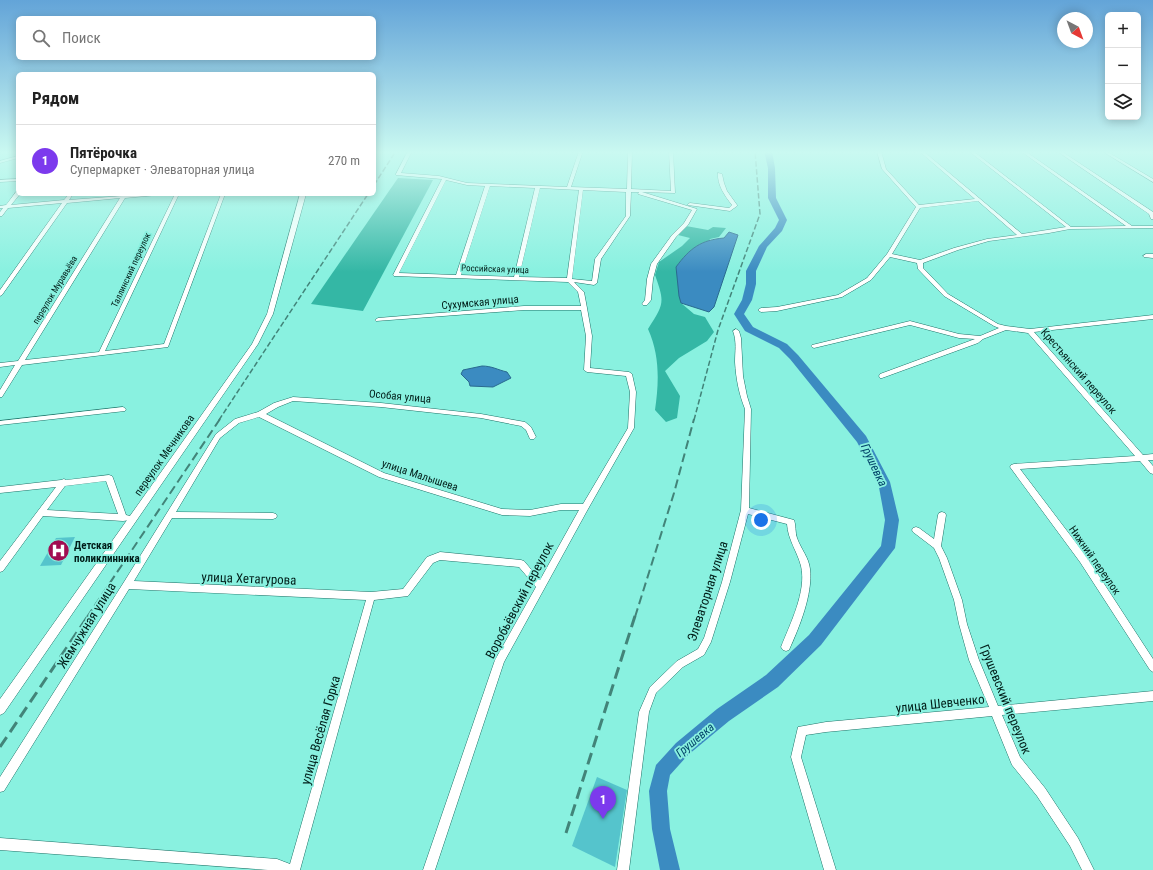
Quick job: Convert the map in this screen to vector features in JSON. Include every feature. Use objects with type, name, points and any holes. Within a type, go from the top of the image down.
[{"type":"street","name":"Российская улица","points":[[438,192],[396,275],[569,280],[594,283],[598,259],[628,216],[628,192]]},
{"type":"street","points":[[458,277],[486,192]]},
{"type":"street","points":[[516,279],[537,192]]},
{"type":"street","points":[[581,192],[569,280],[581,292],[584,308]]},
{"type":"street","points":[[634,192],[695,209],[686,224],[674,236],[654,264],[650,279],[648,300],[645,304]]},
{"type":"street","points":[[662,192],[671,192],[668,201]]},
{"type":"street","points":[[668,201],[730,210],[735,205],[725,192]]},
{"type":"street","points":[[905,192],[918,206]]},
{"type":"street","points":[[968,192],[1021,236]]},
{"type":"street","points":[[1024,192],[1070,228]]},
{"type":"street","points":[[1081,192],[1131,227]]},
{"type":"street","points":[[1120,192],[1151,213],[1153,218]]},
{"type":"street","points":[[0,215],[16,195]]},
{"type":"street","points":[[0,294],[69,196]]},
{"type":"street","points":[[0,207],[114,196]]},
{"type":"street","name":"переулок Муравьёва","points":[[0,395],[123,196]]},
{"type":"street","name":"Таллинский переулок","points":[[102,353],[176,196]]},
{"type":"street","points":[[0,365],[166,346],[222,196]]},
{"type":"street","name":"переулок Мечникова","points":[[0,709],[255,344],[270,314],[302,196]]},
{"type":"street","points":[[918,206],[978,200]]},
{"type":"street","points":[[761,310],[778,309],[840,296],[869,279],[889,255],[918,206]]},
{"type":"street","points":[[889,255],[920,262],[956,249],[982,242],[1070,228],[1153,227]]},
{"type":"street","points":[[1146,256],[1153,256]]},
{"type":"street","name":"Крестьянский переулок","points":[[920,262],[920,268],[946,295],[996,325],[1005,328],[1030,331],[1153,471]]},
{"type":"street","name":"Сухумская улица","points":[[378,320],[524,308],[584,308]]},
{"type":"street","name":"Воробьёвский переулок","points":[[429,870],[500,660],[540,586],[631,428],[633,392],[629,374],[587,370],[589,336],[584,308]]},
{"type":"street","points":[[1030,331],[1153,317]]},
{"type":"street","points":[[814,346],[910,323],[959,336],[981,338]]},
{"type":"street","points":[[882,376],[976,342],[981,338],[1005,328]]},
{"type":"street","name":"Элеваторная улица","points":[[623,870],[644,712],[653,690],[680,664],[701,652],[708,639],[726,582],[745,510],[748,409],[742,395],[739,376],[738,355],[740,340],[736,331]]},
{"type":"street","name":"Особая улица","points":[[260,414],[294,399],[381,405],[481,416],[523,424],[529,429],[532,437]]},
{"type":"street","points":[[0,423],[123,409]]},
{"type":"street","name":"улица Малышева","points":[[260,414],[382,475],[502,512],[530,513],[561,507],[585,507]]},
{"type":"street","name":"Жемчужная улица","points":[[0,787],[127,586],[218,436],[237,421],[260,414]]},
{"type":"street","points":[[1141,458],[1153,457]]},
{"type":"street","name":"Нижний переулок","points":[[1141,458],[1014,467],[1083,559],[1153,667]]},
{"type":"street","points":[[0,490],[109,478],[123,518]]},
{"type":"street","points":[[0,568],[3,561],[41,514],[64,482]]},
{"type":"street","points":[[745,510],[791,522],[791,534],[806,568],[802,600],[786,647]]},
{"type":"street","points":[[41,514],[133,519]]},
{"type":"street","points":[[170,515],[273,516]]},
{"type":"street","points":[[937,546],[942,515]]},
{"type":"street","name":"Грушевский переулок","points":[[916,530],[937,546],[952,581],[974,660],[1016,761],[1042,792],[1074,842],[1088,870]]},
{"type":"street","name":"улица Хетагурова","points":[[127,586],[370,596],[406,593],[430,560],[440,556],[521,564],[540,586]]},
{"type":"street","name":"улица Весёлая Горка","points":[[294,870],[370,596]]},
{"type":"street","name":"улица Шевченко","points":[[830,870],[796,757],[802,731],[826,727],[1153,696]]},
{"type":"street","points":[[0,844],[277,865],[290,870]]},
{"type":"green space","points":[[389,192],[427,192],[363,311],[311,304]]},
{"type":"green space","points":[[686,226],[708,230],[713,227],[726,228],[719,237],[710,239],[681,303],[694,314],[705,317],[714,332],[707,341],[679,358],[665,371],[680,396],[677,418],[666,422],[655,410],[658,369],[655,349],[648,329],[660,308],[661,303],[660,292],[655,275],[659,262],[682,246],[690,238],[678,235]]},
{"type":"water","points":[[729,232],[738,235],[714,307],[709,312],[681,303],[676,267],[691,250],[697,246],[702,243],[724,238]]},
{"type":"water","points":[[482,366],[492,367],[507,372],[511,378],[493,387],[470,386],[469,382],[461,374],[463,370]]},
{"type":"building","name":"Детская поликлинника","points":[[75,537],[61,565],[40,566],[56,538]]},
{"type":"building","points":[[597,777],[627,790],[615,867],[572,846]]},
{"type":"waterway","name":"Грушевка","points":[[670,870],[661,829],[658,791],[662,771],[682,749],[723,715],[772,681],[815,640],[888,548],[892,520],[884,482],[862,439],[794,357],[783,346],[749,329],[739,314],[747,300],[751,284],[751,271],[763,246],[779,229],[783,220],[773,202],[771,192]]},
{"type":"railway","points":[[694,420],[718,330],[760,214],[758,192]]},
{"type":"railway","points":[[219,420],[367,196]]},
{"type":"railway","points":[[87,617],[220,419]]},
{"type":"railway","points":[[635,617],[674,493],[694,419]]},
{"type":"railway","points":[[0,747],[88,616]]},
{"type":"railway","points":[[566,833],[635,616]]},
{"type":"place","name":"Детская поликлинника","points":[[58,551]]},
{"type":"place","name":"Пятёрочка","points":[[603,819]]}]
